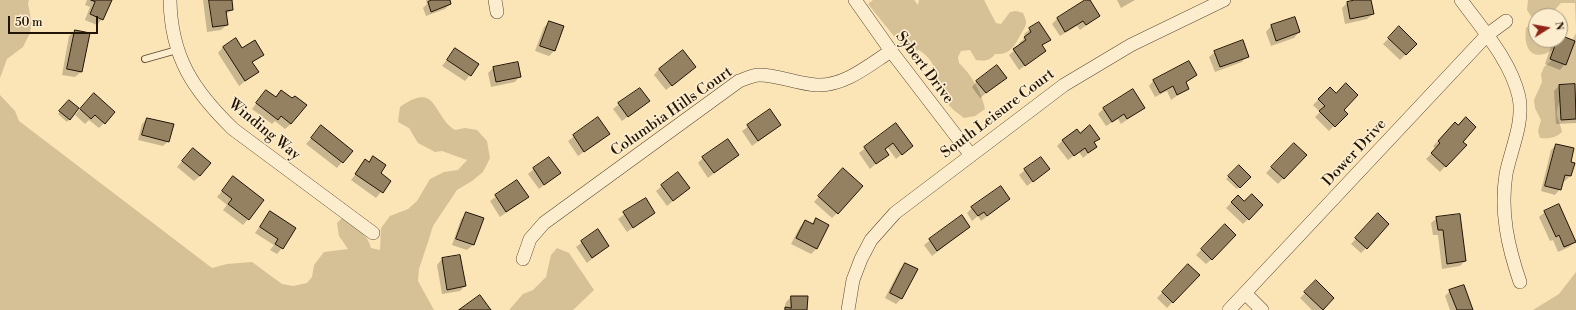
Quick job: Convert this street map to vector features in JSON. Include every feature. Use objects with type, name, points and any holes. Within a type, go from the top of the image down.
[{"type":"street","name":"Winding Way","points":[[170,0],[177,50],[185,70],[202,95],[233,129],[373,233]]},
{"type":"street","name":"Sybert Drive","points":[[855,0],[891,51],[970,154]]},
{"type":"street","name":"South Leisure Court","points":[[848,310],[853,280],[861,259],[871,240],[895,213],[970,154],[1064,85],[1096,65],[1170,25],[1224,0]]},
{"type":"street","points":[[1462,0],[1507,65],[1519,96],[1521,110],[1507,173],[1504,205],[1506,229],[1512,257],[1520,282]]},
{"type":"street","name":"Dower Drive","points":[[1229,310],[1487,36],[1506,21]]},
{"type":"street","name":"Columbia Hills Court","points":[[523,259],[530,239],[544,223],[739,81],[758,75],[776,76],[818,85],[836,82],[858,74],[891,51]]},
{"type":"street","points":[[1245,293],[1262,310]]},
{"type":"lane","points":[[145,59],[177,50]]},
{"type":"shaded area","points":[[0,0],[29,0],[28,3],[32,25],[23,47],[7,59],[0,78]]},
{"type":"shaded area","points":[[873,0],[914,0],[918,5],[919,0],[984,0],[996,23],[1001,24],[1010,12],[1016,11],[1023,13],[1026,21],[1025,27],[1011,49],[1005,53],[995,54],[991,58],[984,60],[976,60],[970,50],[961,51],[958,57],[959,63],[968,73],[979,90],[985,109],[975,116],[964,118],[953,109],[944,98],[934,66],[926,55],[919,50],[909,52],[904,43],[901,45],[868,4]]},
{"type":"shaded area","points":[[1528,0],[1576,0],[1576,29],[1575,3],[1561,3],[1556,8],[1528,8],[1528,12],[1527,10]]},
{"type":"shaded area","points":[[1528,26],[1528,47],[1526,43],[1526,28]]},
{"type":"shaded area","points":[[1576,33],[1576,85],[1560,100],[1557,109],[1557,115],[1562,132],[1552,138],[1540,138],[1538,131],[1541,120],[1535,108],[1534,100],[1542,82],[1541,74],[1544,67],[1565,48],[1568,48]]},
{"type":"shaded area","points":[[1529,48],[1555,48],[1547,53],[1538,55],[1531,52]]},
{"type":"shaded area","points":[[0,95],[15,111],[19,121],[212,268],[227,264],[252,262],[282,284],[293,286],[307,283],[312,277],[314,265],[324,252],[348,249],[339,236],[337,223],[343,217],[364,234],[371,248],[380,250],[381,228],[390,216],[408,209],[417,201],[430,179],[444,172],[458,170],[467,160],[442,151],[435,152],[418,143],[409,128],[398,122],[400,107],[421,97],[428,99],[433,103],[448,124],[455,130],[465,128],[477,130],[487,141],[490,158],[483,172],[457,190],[433,226],[419,269],[418,281],[434,310],[0,310]]},
{"type":"shaded area","points":[[557,248],[569,253],[594,290],[573,310],[509,310],[523,294],[533,290],[546,277],[551,255]]},
{"type":"shaded area","points":[[1576,272],[1576,310],[1533,310],[1559,294]]},
{"type":"building","points":[[91,0],[112,0],[103,20],[90,14],[95,2]]},
{"type":"building","points":[[209,0],[232,0],[233,10],[226,11],[228,25],[213,27]]},
{"type":"building","points":[[432,0],[450,0],[451,4],[431,12],[428,2]]},
{"type":"building","points":[[1085,0],[1090,0],[1100,16],[1086,25],[1083,21],[1065,32],[1057,18]]},
{"type":"building","points":[[1355,0],[1371,0],[1374,14],[1350,19],[1347,2]]},
{"type":"building","points":[[1295,17],[1300,32],[1276,41],[1271,25]]},
{"type":"building","points":[[549,21],[564,26],[555,51],[540,46]]},
{"type":"building","points":[[1039,22],[1051,40],[1042,45],[1046,51],[1025,66],[1013,49],[1026,40],[1024,37],[1031,32],[1029,28]]},
{"type":"building","points":[[1399,26],[1417,44],[1406,55],[1388,38]]},
{"type":"building","points":[[75,30],[90,33],[82,72],[67,69]]},
{"type":"building","points":[[236,38],[242,48],[255,40],[264,55],[252,62],[259,72],[245,81],[223,47]]},
{"type":"building","points":[[1568,38],[1575,41],[1566,65],[1550,59],[1554,48],[1568,48]]},
{"type":"building","points":[[1243,40],[1249,57],[1220,67],[1214,51]]},
{"type":"building","points":[[455,48],[479,64],[471,76],[447,60]]},
{"type":"building","points":[[683,50],[696,67],[672,86],[659,69]]},
{"type":"building","points":[[1189,61],[1197,75],[1186,82],[1189,89],[1177,95],[1173,86],[1160,93],[1153,80]]},
{"type":"building","points":[[518,62],[521,77],[496,82],[493,67]]},
{"type":"building","points":[[997,65],[1007,78],[986,93],[976,81]]},
{"type":"building","points":[[1346,83],[1358,95],[1344,110],[1348,114],[1335,127],[1319,111],[1325,106],[1318,99],[1330,87],[1336,93]]},
{"type":"building","points":[[1575,84],[1576,119],[1561,120],[1559,85]]},
{"type":"building","points":[[640,88],[650,101],[628,117],[618,103]]},
{"type":"building","points":[[1133,89],[1145,108],[1127,119],[1124,114],[1112,122],[1103,108]]},
{"type":"building","points":[[266,90],[276,97],[281,90],[292,98],[295,96],[307,105],[291,124],[281,116],[278,120],[256,103]]},
{"type":"building","points":[[94,93],[115,112],[105,124],[95,115],[91,119],[80,109]]},
{"type":"building","points":[[69,100],[79,108],[70,120],[59,111]]},
{"type":"building","points":[[770,109],[781,125],[758,141],[747,125]]},
{"type":"building","points":[[598,117],[610,134],[584,152],[573,135]]},
{"type":"building","points":[[1466,117],[1476,127],[1463,142],[1467,145],[1446,167],[1431,153],[1440,143],[1438,141],[1455,122],[1458,125]]},
{"type":"building","points":[[147,118],[174,124],[169,142],[142,135]]},
{"type":"building","points":[[896,123],[913,146],[902,155],[893,143],[885,149],[889,155],[876,164],[864,147]]},
{"type":"building","points":[[321,125],[353,151],[343,163],[311,138]]},
{"type":"building","points":[[1090,125],[1100,139],[1094,142],[1097,147],[1088,153],[1085,148],[1074,156],[1062,140],[1077,129],[1080,133]]},
{"type":"building","points":[[728,139],[739,155],[714,173],[702,157]]},
{"type":"building","points":[[1294,143],[1307,155],[1284,179],[1271,167]]},
{"type":"building","points":[[1556,144],[1574,148],[1571,162],[1575,163],[1571,176],[1565,175],[1561,190],[1545,186]]},
{"type":"building","points":[[193,148],[211,163],[200,176],[182,161]]},
{"type":"building","points":[[373,156],[386,165],[381,173],[391,181],[383,193],[355,174],[365,159],[369,162]]},
{"type":"building","points":[[549,157],[561,173],[544,185],[533,168]]},
{"type":"building","points":[[1041,157],[1050,169],[1033,182],[1024,169]]},
{"type":"building","points":[[1239,165],[1251,177],[1240,188],[1228,176]]},
{"type":"building","points":[[843,168],[863,186],[838,214],[818,196]]},
{"type":"building","points":[[678,172],[690,188],[673,201],[661,185]]},
{"type":"building","points":[[233,176],[264,200],[249,220],[228,204],[232,199],[222,191]]},
{"type":"building","points":[[517,180],[529,197],[506,212],[495,195]]},
{"type":"building","points":[[1001,186],[1010,199],[987,216],[984,212],[978,216],[971,207]]},
{"type":"building","points":[[1252,194],[1263,205],[1249,220],[1231,202],[1238,195],[1244,201]]},
{"type":"building","points":[[646,198],[655,213],[633,228],[623,212]]},
{"type":"building","points":[[1559,204],[1576,242],[1564,247],[1559,235],[1556,237],[1544,211]]},
{"type":"building","points":[[270,211],[296,228],[283,249],[275,244],[278,239],[260,227]]},
{"type":"building","points":[[466,212],[484,218],[474,245],[456,239]]},
{"type":"building","points":[[1378,213],[1389,224],[1367,249],[1355,238]]},
{"type":"building","points":[[1460,214],[1466,261],[1447,264],[1443,230],[1438,230],[1436,217]]},
{"type":"building","points":[[962,215],[970,227],[937,251],[929,239]]},
{"type":"building","points":[[816,218],[829,225],[817,249],[796,238],[805,220],[813,224]]},
{"type":"building","points":[[1225,224],[1236,235],[1212,260],[1201,249]]},
{"type":"building","points":[[598,229],[609,246],[592,258],[581,241]]},
{"type":"building","points":[[460,255],[466,286],[447,290],[442,258]]},
{"type":"building","points":[[905,263],[918,269],[902,299],[890,293]]},
{"type":"building","points":[[1188,264],[1200,275],[1173,303],[1162,292]]},
{"type":"building","points":[[1316,280],[1334,298],[1323,310],[1304,292]]},
{"type":"building","points":[[1464,285],[1473,310],[1457,310],[1449,290]]},
{"type":"building","points":[[480,295],[491,310],[459,310]]},
{"type":"building","points":[[791,296],[808,296],[807,310],[785,310],[785,307],[791,308]]}]
